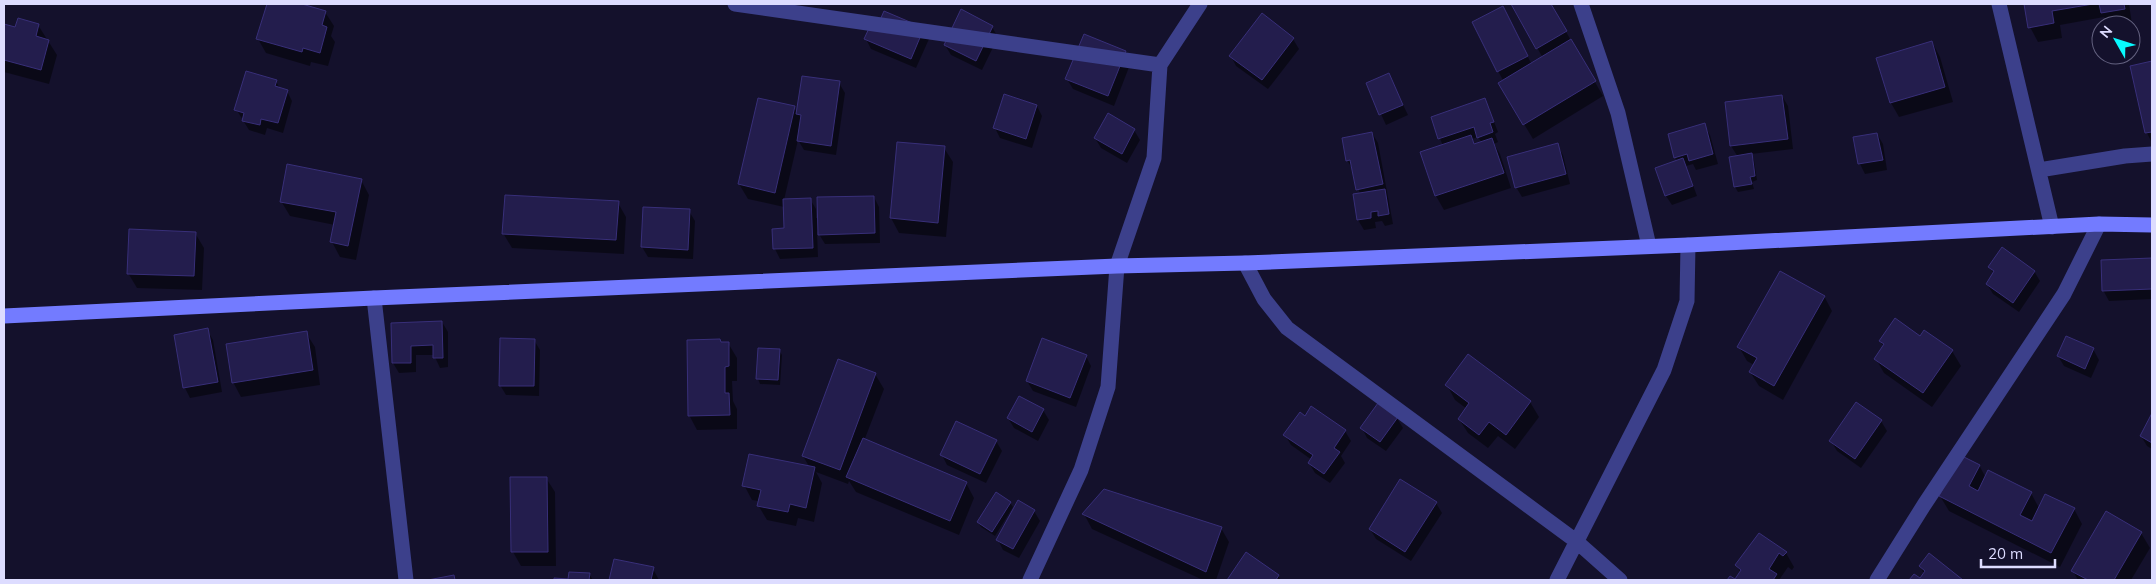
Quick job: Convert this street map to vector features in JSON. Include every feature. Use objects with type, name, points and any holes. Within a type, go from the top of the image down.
[{"type":"main road","points":[[4,316],[1117,266],[1245,263],[1688,245],[2099,224],[2152,225]]},
{"type":"street","points":[[735,4],[1160,65]]},
{"type":"street","points":[[1030,580],[1082,470],[1108,387],[1117,266],[1154,158],[1160,65],[1200,4]]},
{"type":"street","points":[[1581,4],[1618,113],[1649,246]]},
{"type":"street","points":[[1999,4],[2052,227]]},
{"type":"street","points":[[2039,170],[2125,156],[2152,154]]},
{"type":"street","points":[[1878,580],[1924,505],[2064,294],[2099,224]]},
{"type":"street","points":[[1557,580],[1664,370],[1687,301],[1688,245]]},
{"type":"street","points":[[1245,263],[1264,299],[1286,328],[1576,541],[1620,580]]},
{"type":"street","points":[[374,298],[406,580]]},
{"type":"building","points":[[267,4],[302,4],[326,11],[322,25],[327,27],[320,53],[303,48],[302,52],[256,39]]},
{"type":"building","points":[[1511,4],[1551,4],[1567,31],[1536,49]]},
{"type":"building","points":[[2024,4],[2093,4],[2052,11],[2054,23],[2028,28]]},
{"type":"building","points":[[2099,4],[2124,4],[2125,9],[2101,13]]},
{"type":"building","points":[[1503,6],[1528,56],[1497,72],[1472,22]]},
{"type":"building","points":[[961,9],[993,26],[976,61],[944,45]]},
{"type":"building","points":[[884,11],[924,28],[911,59],[864,39],[871,24],[877,27]]},
{"type":"building","points":[[1262,13],[1294,38],[1262,80],[1229,56]]},
{"type":"building","points":[[18,18],[39,24],[36,36],[49,40],[41,70],[4,60],[4,24],[15,27]]},
{"type":"building","points":[[1084,34],[1126,51],[1108,96],[1065,79]]},
{"type":"building","points":[[1571,39],[1596,81],[1523,125],[1498,83]]},
{"type":"building","points":[[1932,41],[1945,87],[1890,103],[1876,58]]},
{"type":"building","points":[[2152,61],[2152,132],[2145,133],[2130,66]]},
{"type":"building","points":[[246,71],[277,80],[275,86],[288,90],[278,123],[261,119],[260,125],[242,121],[244,113],[234,110]]},
{"type":"building","points":[[1389,73],[1403,105],[1379,115],[1366,83]]},
{"type":"building","points":[[802,76],[840,81],[831,146],[797,141],[801,115],[796,114]]},
{"type":"building","points":[[1004,94],[1037,105],[1026,139],[993,128]]},
{"type":"building","points":[[1782,95],[1788,139],[1730,146],[1725,102]]},
{"type":"building","points":[[758,98],[795,106],[775,193],[738,184]]},
{"type":"building","points":[[1485,98],[1494,122],[1490,123],[1493,132],[1477,138],[1474,127],[1438,139],[1431,117]]},
{"type":"building","points":[[1108,113],[1135,129],[1122,154],[1094,138]]},
{"type":"building","points":[[1705,123],[1713,154],[1689,161],[1687,154],[1674,158],[1668,134]]},
{"type":"building","points":[[1372,132],[1383,184],[1356,190],[1350,160],[1346,161],[1342,138]]},
{"type":"building","points":[[1877,133],[1883,160],[1858,164],[1853,137]]},
{"type":"building","points":[[1471,135],[1474,144],[1492,138],[1504,173],[1435,196],[1420,152]]},
{"type":"building","points":[[897,142],[945,146],[938,223],[890,218]]},
{"type":"building","points":[[1558,143],[1566,174],[1515,188],[1507,157]]},
{"type":"building","points":[[1752,153],[1755,176],[1750,177],[1752,184],[1734,187],[1729,157]]},
{"type":"building","points":[[1683,158],[1693,186],[1665,196],[1655,168]]},
{"type":"building","points":[[287,164],[362,179],[348,246],[330,242],[336,212],[280,202]]},
{"type":"building","points":[[1385,189],[1389,214],[1378,216],[1378,211],[1371,212],[1371,218],[1357,220],[1353,194]]},
{"type":"building","points":[[505,195],[619,201],[616,240],[502,234]]},
{"type":"building","points":[[874,196],[875,233],[818,235],[817,197]]},
{"type":"building","points":[[811,198],[813,248],[773,249],[772,229],[784,228],[783,199]]},
{"type":"building","points":[[643,207],[690,209],[688,250],[641,247]]},
{"type":"building","points":[[129,229],[196,232],[194,276],[127,274]]},
{"type":"building","points":[[2002,247],[2035,271],[2013,303],[1986,284],[1994,271],[1988,267]]},
{"type":"building","points":[[2152,258],[2152,289],[2102,291],[2101,260]]},
{"type":"building","points":[[1780,271],[1825,296],[1774,386],[1749,372],[1757,358],[1737,347]]},
{"type":"building","points":[[1895,318],[1920,336],[1924,330],[1953,350],[1923,393],[1874,359],[1884,344],[1879,341]]},
{"type":"building","points":[[442,321],[443,358],[433,358],[433,345],[411,346],[411,363],[392,363],[391,323]]},
{"type":"building","points":[[208,328],[218,382],[183,388],[174,335]]},
{"type":"building","points":[[307,331],[313,370],[232,383],[226,344]]},
{"type":"building","points":[[2066,336],[2094,348],[2085,369],[2057,356]]},
{"type":"building","points":[[500,338],[535,339],[534,386],[499,386]]},
{"type":"building","points":[[1042,338],[1087,355],[1070,398],[1026,381]]},
{"type":"building","points":[[720,339],[721,342],[729,342],[729,366],[725,367],[725,393],[729,393],[730,415],[688,416],[687,340]]},
{"type":"building","points":[[758,348],[780,349],[778,380],[756,379]]},
{"type":"building","points":[[1468,354],[1531,401],[1506,435],[1489,422],[1479,435],[1458,419],[1469,403],[1445,385]]},
{"type":"building","points":[[838,359],[876,373],[840,470],[802,456]]},
{"type":"building","points":[[1019,396],[1044,409],[1032,432],[1007,418]]},
{"type":"building","points":[[1856,402],[1882,420],[1855,459],[1829,441]]},
{"type":"building","points":[[1378,403],[1398,417],[1380,442],[1360,428]]},
{"type":"building","points":[[1311,406],[1346,430],[1334,448],[1340,452],[1324,474],[1308,463],[1313,455],[1283,435],[1300,412],[1305,416]]},
{"type":"building","points":[[2152,413],[2152,443],[2140,436]]},
{"type":"building","points":[[956,421],[997,440],[980,474],[940,455]]},
{"type":"building","points":[[863,438],[967,482],[950,521],[846,477]]},
{"type":"building","points":[[749,454],[815,467],[806,508],[790,504],[788,512],[757,506],[761,490],[742,486]]},
{"type":"building","points":[[1960,455],[1980,465],[1969,486],[1978,491],[1988,470],[2032,492],[2020,515],[2032,521],[2045,494],[2075,508],[2051,553],[1939,496]]},
{"type":"building","points":[[510,477],[547,477],[548,552],[511,552]]},
{"type":"building","points":[[1400,479],[1437,502],[1405,552],[1369,529]]},
{"type":"building","points":[[1104,489],[1222,527],[1206,572],[1082,514]]},
{"type":"building","points":[[996,492],[1011,502],[992,532],[977,522]]},
{"type":"building","points":[[1018,500],[1035,510],[1013,549],[996,540]]},
{"type":"building","points":[[2106,511],[2142,532],[2114,580],[2088,580],[2071,571]]},
{"type":"building","points":[[1759,533],[1787,552],[1783,556],[1779,553],[1769,569],[1777,574],[1773,580],[1727,580],[1730,576],[1735,579],[1741,570],[1735,565]]},
{"type":"building","points":[[1246,552],[1279,575],[1276,580],[1227,580]]},
{"type":"building","points":[[1929,553],[1963,580],[1909,580],[1914,574],[1920,578],[1925,571],[1919,566]]},
{"type":"building","points":[[614,559],[654,567],[651,580],[609,580]]},
{"type":"building","points":[[569,572],[590,573],[589,580],[554,580],[554,578],[568,579]]},
{"type":"building","points":[[454,575],[455,580],[428,580]]}]
